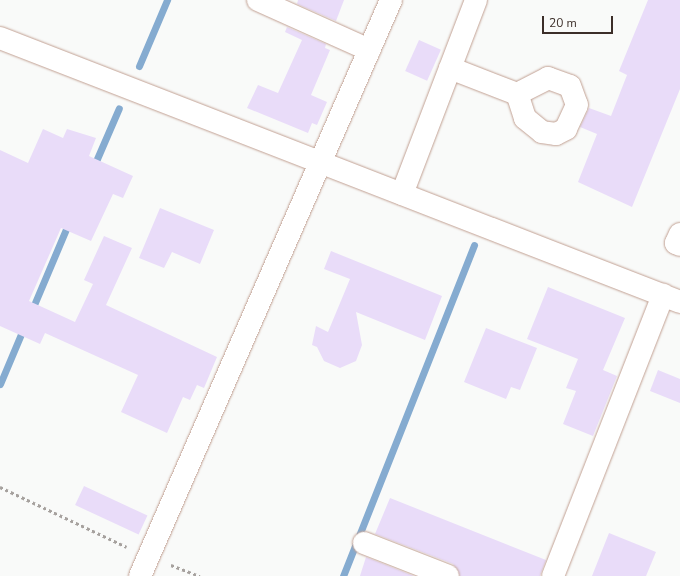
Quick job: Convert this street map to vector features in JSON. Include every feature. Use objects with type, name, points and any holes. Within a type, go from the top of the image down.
[{"type":"street","points":[[258,0],[369,50]]},
{"type":"street","points":[[144,566],[318,163],[391,0]]},
{"type":"street","points":[[402,194],[476,0]]},
{"type":"street","points":[[0,38],[318,163],[672,298],[553,576]]},
{"type":"street","points":[[450,68],[517,94]]},
{"type":"street","points":[[680,234],[676,243],[680,245]]},
{"type":"street","points":[[364,543],[448,576]]},
{"type":"path","points":[[0,487],[144,566],[200,576]]},
{"type":"building","points":[[298,0],[344,0],[336,21],[297,4]]},
{"type":"building","points":[[648,0],[680,0],[680,89],[632,207],[578,182],[597,134],[580,127],[589,108],[611,116],[627,75],[619,71]]},
{"type":"building","points":[[287,27],[326,44],[325,48],[330,50],[311,95],[327,102],[317,125],[312,123],[308,133],[247,108],[258,85],[278,93],[302,40],[285,32]]},
{"type":"building","points":[[419,40],[441,50],[427,81],[405,71]]},
{"type":"building","points":[[43,129],[63,138],[67,129],[96,138],[89,156],[133,176],[123,198],[113,194],[91,241],[61,228],[29,301],[75,322],[93,284],[84,280],[104,236],[132,248],[106,305],[217,357],[204,388],[197,385],[190,400],[183,397],[167,433],[121,412],[138,375],[45,333],[40,344],[0,326],[0,150],[28,163]]},
{"type":"building","points":[[160,208],[214,230],[200,264],[172,252],[164,268],[139,258]]},
{"type":"building","points":[[331,251],[442,296],[425,340],[356,312],[362,345],[356,361],[340,368],[324,361],[317,347],[312,345],[316,326],[328,332],[350,279],[324,269]]},
{"type":"building","points":[[548,287],[625,318],[603,370],[617,376],[593,436],[563,424],[576,391],[566,388],[578,359],[527,339]]},
{"type":"building","points":[[486,328],[537,348],[520,390],[511,387],[506,399],[464,382]]},
{"type":"building","points":[[658,370],[680,379],[680,403],[650,391]]},
{"type":"building","points":[[84,486],[147,516],[139,535],[75,505]]},
{"type":"building","points":[[390,498],[546,560],[540,576],[460,576],[453,564],[375,534]]},
{"type":"building","points":[[609,533],[656,552],[646,576],[592,576]]},
{"type":"building","points":[[366,557],[414,576],[360,576]]},
{"type":"waterway","points":[[139,66],[167,0]]},
{"type":"waterway","points":[[93,168],[119,108]]},
{"type":"waterway","points":[[31,312],[69,222]]},
{"type":"waterway","points":[[343,576],[474,245]]},
{"type":"waterway","points":[[0,384],[24,327]]}]
